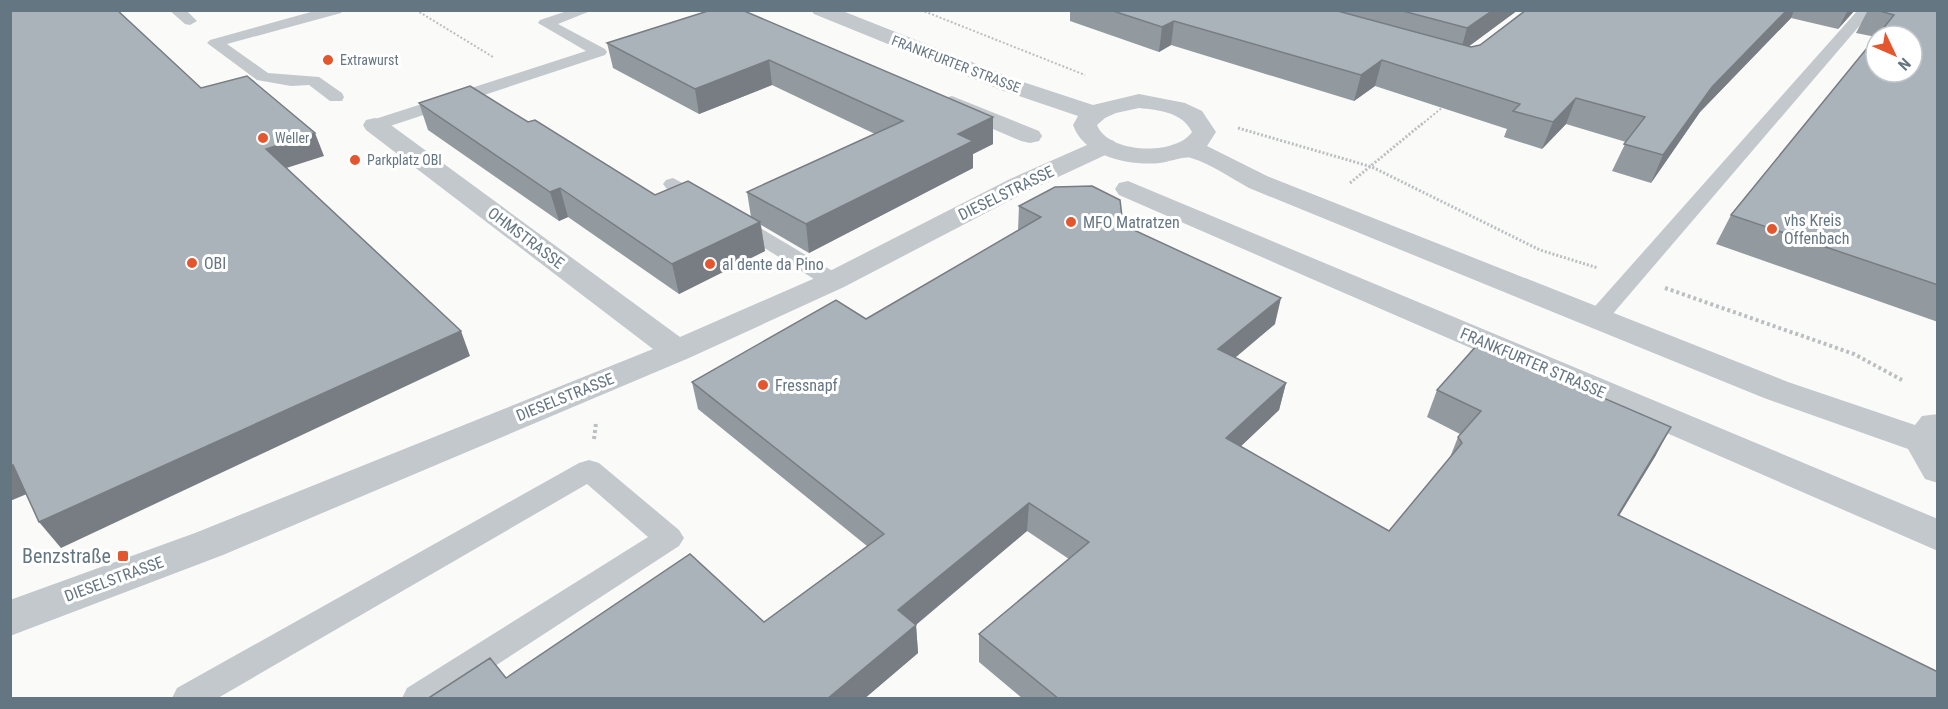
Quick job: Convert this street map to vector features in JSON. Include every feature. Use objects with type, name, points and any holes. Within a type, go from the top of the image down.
[{"type":"street","name":"FRANKFURTER STRASSE","points":[[821,10],[1009,85],[1093,113]]},
{"type":"street","points":[[932,94],[1030,136]]},
{"type":"street","points":[[1120,103],[1158,103],[1176,107],[1191,114],[1201,123],[1204,132],[1201,141],[1191,148],[1178,153],[1144,156],[1106,146],[1090,135],[1086,128],[1087,120],[1093,113],[1104,107],[1120,103]]},
{"type":"street","name":"OHMSTRASSE","points":[[375,125],[677,351]]},
{"type":"street","name":"DIESELSTRASSE","points":[[10,618],[209,544],[677,351],[832,281],[1019,185],[1106,146]]},
{"type":"street","points":[[1191,148],[1258,182],[1776,390],[1933,444]]},
{"type":"street","name":"FRANKFURTER STRASSE","points":[[1128,189],[1938,536]]},
{"type":"lane","points":[[176,10],[190,21]]},
{"type":"lane","points":[[336,10],[215,42],[263,76],[291,81],[313,80],[336,98]]},
{"type":"lane","points":[[375,125],[599,52],[545,23],[586,10]]},
{"type":"lane","points":[[1597,318],[1866,10]]},
{"type":"lane","points":[[673,184],[832,281]]},
{"type":"lane","points":[[189,699],[589,470],[669,538],[419,699]]},
{"type":"path","points":[[416,10],[524,76]]},
{"type":"path","points":[[921,10],[1092,78]]},
{"type":"path","points":[[1345,188],[1449,101]]},
{"type":"path","points":[[1238,128],[1372,166]]},
{"type":"path","points":[[1535,255],[1540,250]]},
{"type":"path","points":[[584,389],[599,407],[589,470]]},
{"type":"building","name":"OBI","points":[[10,10],[117,10],[201,88],[247,76],[315,133],[266,149],[461,331],[39,522],[13,465],[10,466]]},
{"type":"building","points":[[711,10],[742,10],[993,117],[958,134],[973,141],[806,224],[747,192],[903,121],[769,60],[695,89],[607,43]]},
{"type":"building","points":[[1110,10],[1334,10],[1471,47],[1480,45],[1526,10],[1787,10],[1712,87],[1663,155],[1624,144],[1645,117],[1576,98],[1553,122],[1513,111],[1520,104],[1382,60],[1361,75],[1174,21],[1162,27]]},
{"type":"building","points":[[1399,10],[1493,10],[1467,28]]},
{"type":"building","points":[[1876,10],[1938,10],[1938,285],[1731,215],[1864,52],[1864,84],[1924,84],[1924,24],[1887,24],[1894,15]]},
{"type":"building","points":[[470,86],[528,122],[535,120],[655,195],[688,181],[760,222],[672,264],[560,188],[550,192],[419,103]]},
{"type":"building","points":[[1092,186],[1120,200],[1123,225],[1281,298],[1218,349],[1286,383],[1226,438],[1389,531],[1462,443],[1458,437],[1481,411],[1437,390],[1478,344],[1671,427],[1618,515],[1938,672],[1938,699],[1059,699],[979,634],[1089,542],[1029,503],[898,610],[916,625],[827,699],[427,699],[490,658],[506,678],[690,554],[764,622],[884,534],[692,382],[836,300],[866,319],[1041,217],[1019,206],[1055,187]]},
{"type":"place","name":"Extrawurst","points":[[328,60]]},
{"type":"place","name":"Weller","points":[[263,138]]},
{"type":"place","name":"Parkplatz OBI","points":[[355,160]]},
{"type":"place","name":"MFO Matratzen","points":[[1071,222]]},
{"type":"place","name":"vhs Kreis Offenbach","points":[[1772,229]]},
{"type":"place","name":"OBI","points":[[192,263]]},
{"type":"place","name":"al dente da Pino","points":[[710,264]]},
{"type":"place","name":"Fressnapf","points":[[763,385]]},
{"type":"place","name":"Benzstraße","points":[[123,556]]}]
